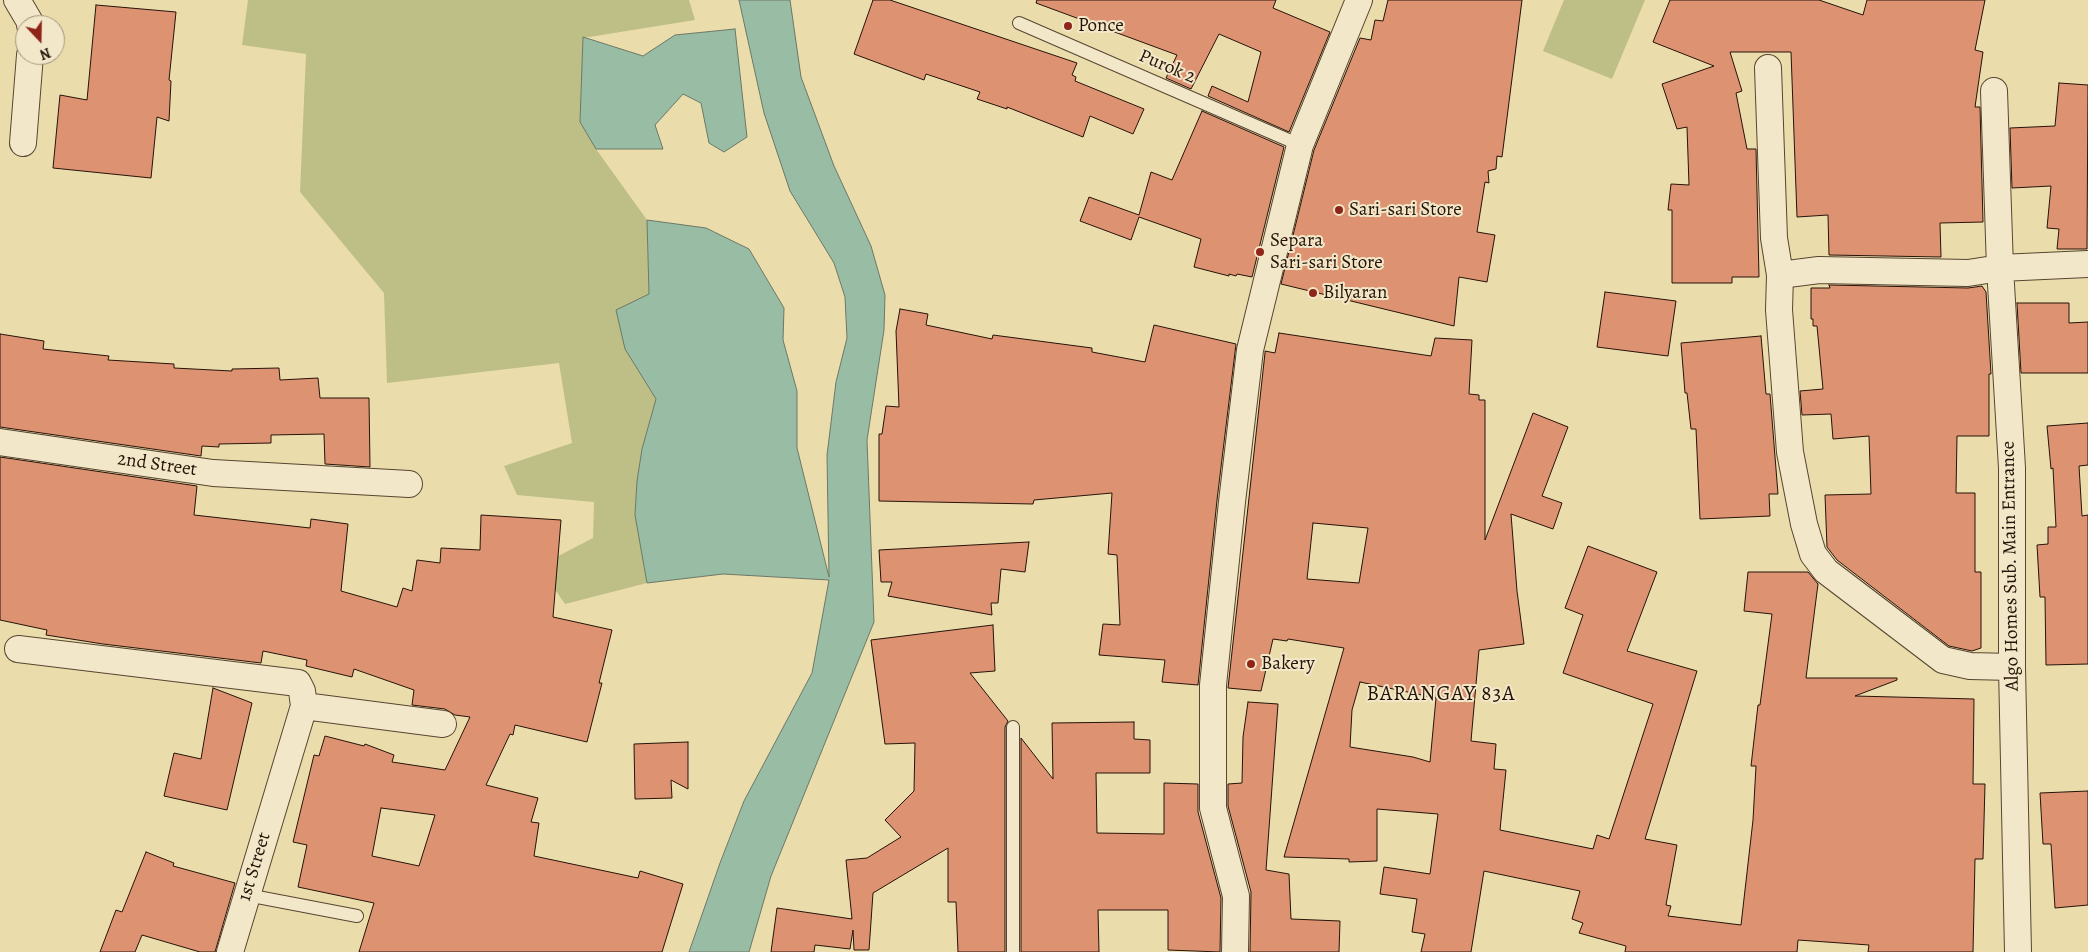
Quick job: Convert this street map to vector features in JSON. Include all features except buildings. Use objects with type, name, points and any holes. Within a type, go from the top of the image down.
[{"type":"street","points":[[17,0],[26,15]]},
{"type":"street","points":[[1235,952],[1236,896],[1213,808],[1213,685],[1250,350],[1300,145],[1359,0]]},
{"type":"street","points":[[23,143],[29,65]]},
{"type":"street","points":[[1768,68],[1774,238],[1780,275],[1779,310],[1790,452],[1804,524],[1813,554],[1826,571],[1943,660],[1970,666],[2012,666]]},
{"type":"street","name":"Algo Homes Sub. Main Entrance","points":[[1994,91],[2000,268],[2012,468],[2012,666],[2018,952]]},
{"type":"street","points":[[1780,275],[1819,270],[1968,272],[2000,268],[2088,264]]},
{"type":"street","name":"2nd Street","points":[[0,442],[213,473],[409,484]]},
{"type":"street","points":[[18,649],[298,683],[302,691],[304,706],[444,724]]},
{"type":"street","name":"1st Street","points":[[230,952],[304,706]]},
{"type":"lane","name":"Purok 2","points":[[1019,23],[1300,145]]},
{"type":"lane","points":[[1013,727],[1014,952]]},
{"type":"lane","points":[[247,895],[356,916]]},
{"type":"green space","points":[[248,0],[689,0],[695,20],[583,38],[580,122],[596,149],[647,220],[649,295],[625,349],[656,399],[642,449],[637,481],[635,515],[647,583],[565,604],[539,566],[593,538],[594,502],[517,495],[504,466],[572,443],[559,363],[387,383],[384,293],[300,192],[306,54],[242,45]]},
{"type":"green space","points":[[1564,0],[1645,0],[1612,79],[1543,51]]},
{"type":"shaded area","points":[[739,0],[790,0],[801,77],[834,166],[871,246],[885,295],[884,330],[867,440],[874,622],[771,876],[749,952],[689,952],[744,801],[812,673],[829,580],[723,574],[647,583],[635,515],[637,481],[642,449],[656,399],[625,349],[616,310],[649,294],[647,220],[706,228],[749,249],[784,308],[783,340],[797,391],[797,448],[829,577],[827,455],[836,382],[847,338],[845,297],[834,263],[790,191],[764,113]]},
{"type":"shaded area","points":[[735,29],[747,137],[724,152],[709,143],[701,103],[683,94],[655,125],[663,149],[596,149],[580,122],[583,37],[643,56],[675,35]]},
{"type":"place","name":"Ponce","points":[[1068,26]]},
{"type":"place","name":"Sari-sari Store","points":[[1339,210]]},
{"type":"place","name":"Separa Sari-sari Store","points":[[1260,252]]},
{"type":"place","name":"Bilyaran","points":[[1313,293]]},
{"type":"place","name":"Bakery","points":[[1251,664]]},
{"type":"district","name":"BARANGAY 83A","points":[[1441,695]]}]
